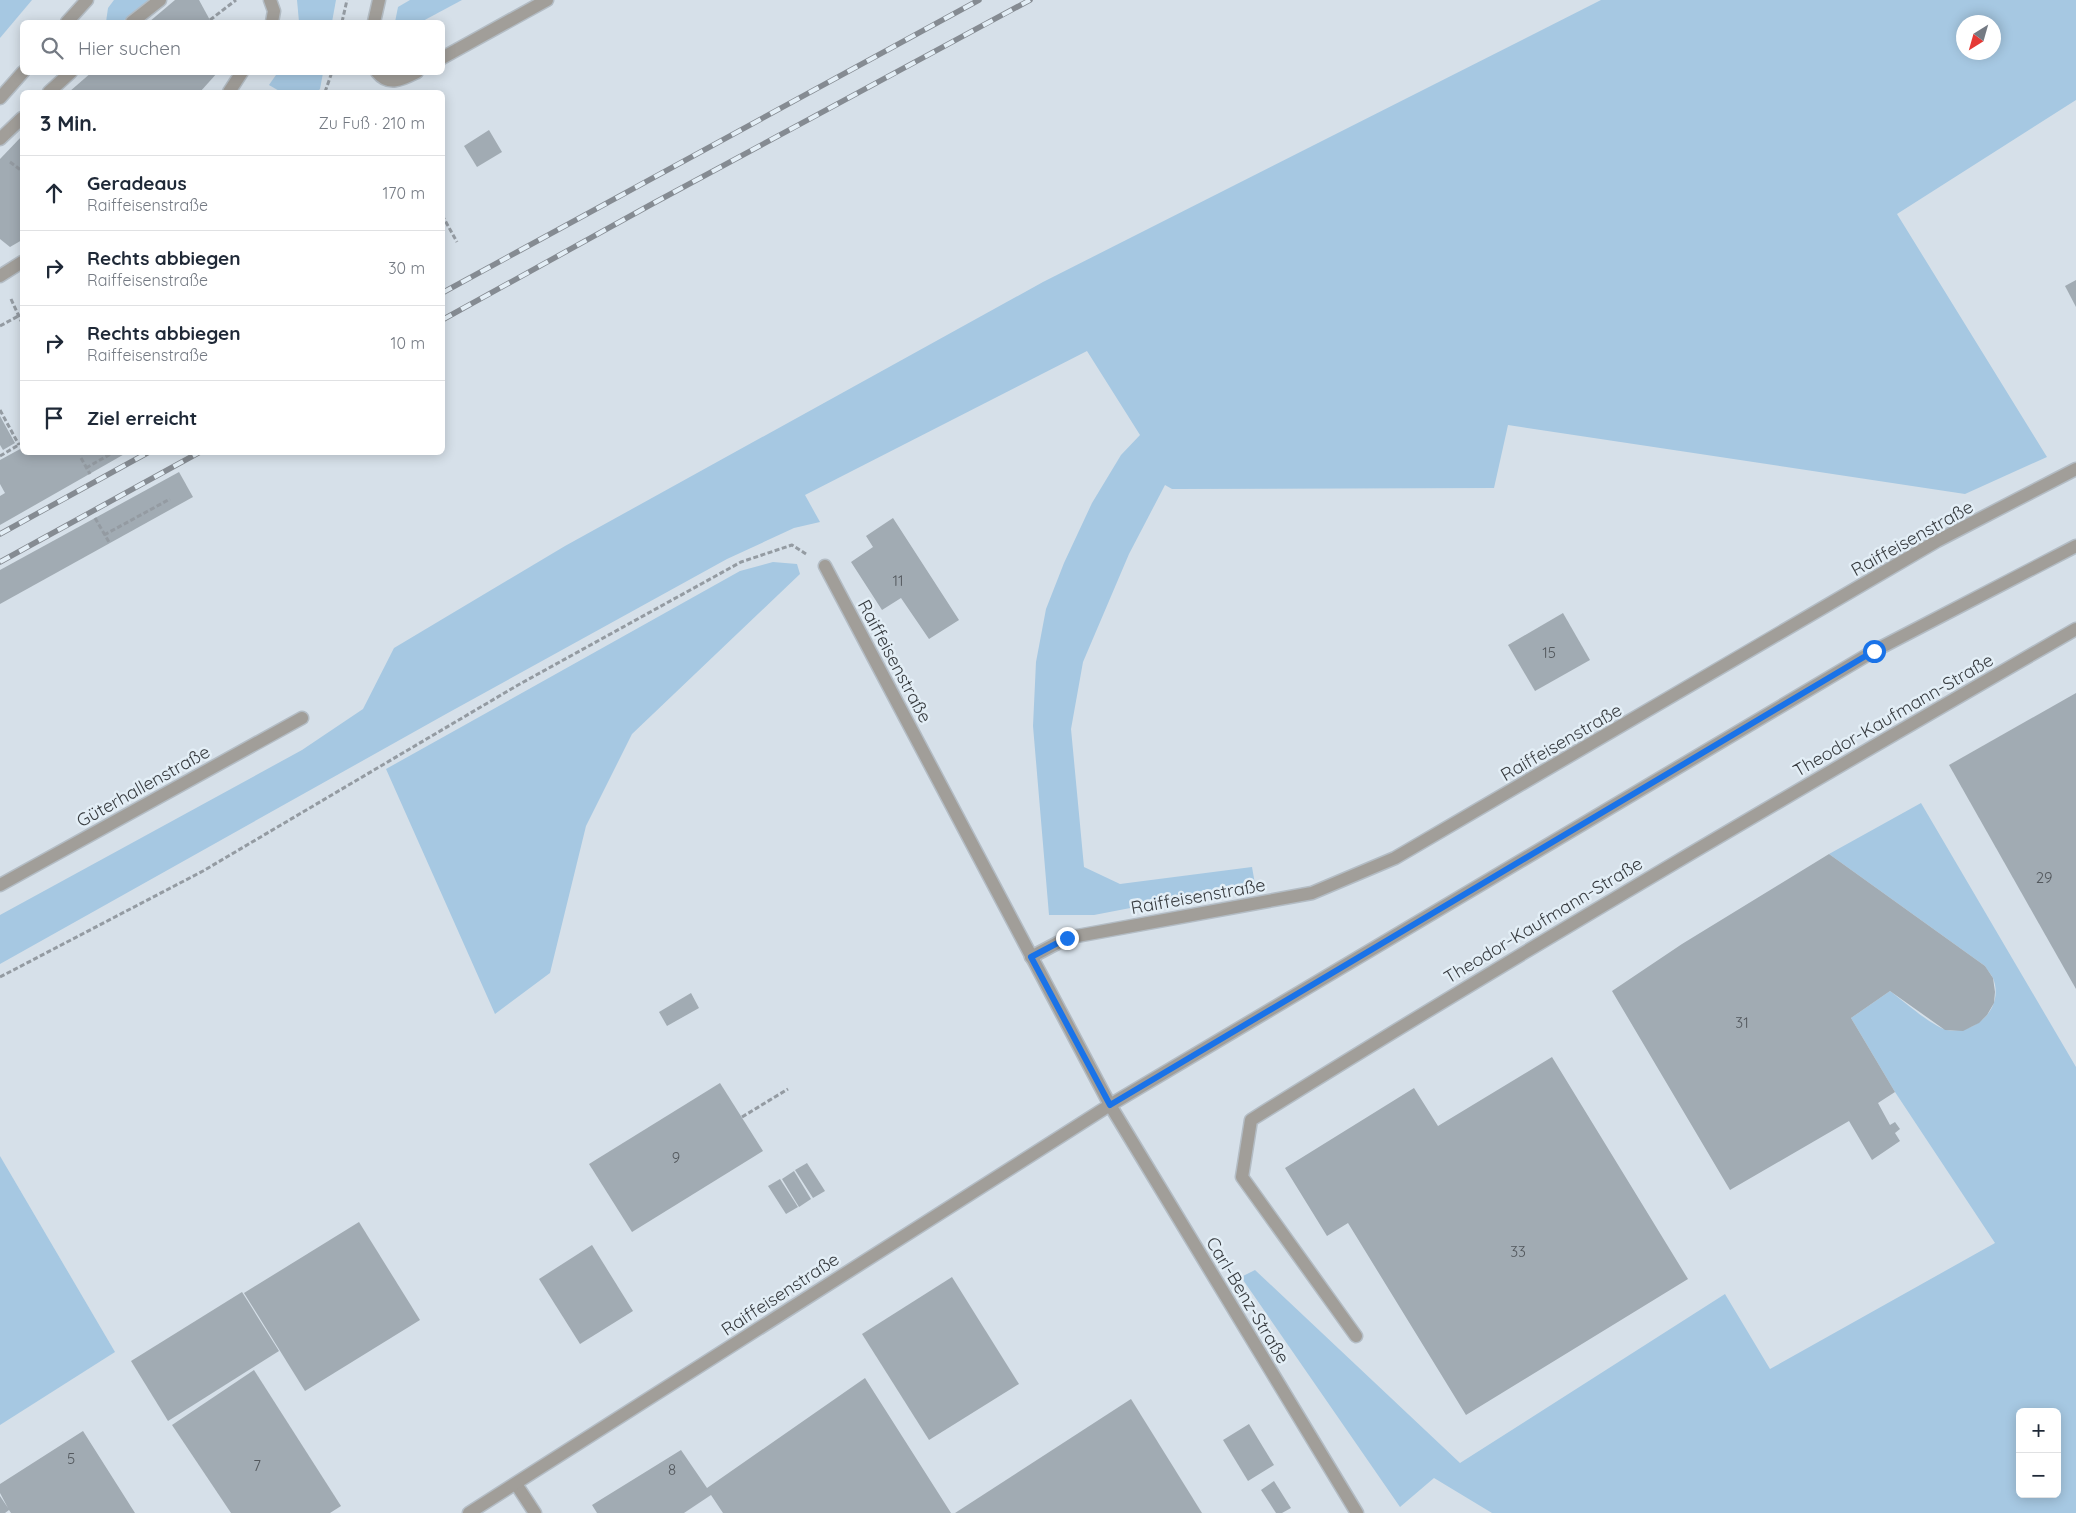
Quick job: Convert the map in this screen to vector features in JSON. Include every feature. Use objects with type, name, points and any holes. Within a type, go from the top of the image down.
[{"type":"street","points":[[69,20],[87,0]]},
{"type":"street","points":[[135,20],[160,0]]},
{"type":"street","points":[[270,0],[274,11],[272,20]]},
{"type":"street","points":[[374,20],[379,0]]},
{"type":"street","points":[[445,56],[547,0]]},
{"type":"street","points":[[0,98],[20,75]]},
{"type":"street","points":[[51,90],[68,75]]},
{"type":"street","points":[[230,90],[240,75]]},
{"type":"street","points":[[380,75],[382,78],[398,82],[411,75]]},
{"type":"street","points":[[0,139],[20,120]]},
{"type":"street","points":[[0,276],[20,263]]},
{"type":"street","name":"Raiffeisenstraße","points":[[1031,957],[1067,938],[1312,893],[1396,858],[1937,541],[2076,469]]},
{"type":"street","name":"Raiffeisenstraße","points":[[469,1513],[1110,1105],[1874,651],[2076,546]]},
{"type":"street","name":"Raiffeisenstraße","points":[[825,566],[1110,1105]]},
{"type":"street","name":"Theodor-Kaufmann-Straße","points":[[1356,1336],[1242,1177],[1251,1120],[1471,984],[1805,786],[2076,629]]},
{"type":"street","name":"Güterhallenstraße","points":[[0,885],[302,718]]},
{"type":"street","name":"Carl-Benz-Straße","points":[[1110,1105],[1357,1513]]},
{"type":"street","points":[[516,1484],[535,1513]]},
{"type":"path","points":[[210,20],[236,0]]},
{"type":"path","points":[[342,20],[347,0]]},
{"type":"path","points":[[326,90],[331,75]]},
{"type":"path","points":[[445,220],[457,242]]},
{"type":"path","points":[[0,326],[20,316]]},
{"type":"path","points":[[0,410],[20,442]]},
{"type":"path","points":[[0,456],[20,445]]},
{"type":"path","points":[[86,468],[109,455]]},
{"type":"path","points":[[81,458],[90,474]]},
{"type":"path","points":[[104,535],[170,499]]},
{"type":"path","points":[[95,518],[109,542]]},
{"type":"path","points":[[0,977],[203,871],[518,685],[741,562],[792,545],[825,566]]},
{"type":"path","points":[[742,1117],[788,1089]]},
{"type":"shaded area","points":[[0,0],[32,0],[0,38]]},
{"type":"shaded area","points":[[114,0],[149,0],[124,20],[106,20],[108,8]]},
{"type":"shaded area","points":[[297,0],[336,0],[332,20],[299,20]]},
{"type":"shaded area","points":[[410,0],[462,0],[425,20],[395,20],[398,7]]},
{"type":"shaded area","points":[[1601,0],[2076,0],[2076,100],[1897,214],[2047,457],[1965,494],[1508,425],[1494,488],[1172,489],[1165,485],[1129,554],[1083,662],[1071,729],[1084,867],[1120,884],[1252,867],[1255,884],[1094,915],[1049,915],[1033,726],[1036,662],[1046,609],[1064,563],[1092,503],[1121,455],[1140,435],[1087,351],[805,495],[820,522],[794,528],[727,559],[0,964],[0,915],[302,750],[363,709],[394,648],[565,546],[1043,282]]},
{"type":"shaded area","points":[[276,75],[322,75],[319,90],[278,90],[269,85]]},
{"type":"shaded area","points":[[773,562],[797,564],[800,574],[632,734],[586,826],[550,973],[495,1014],[386,769],[740,571]]},
{"type":"shaded area","points":[[1921,803],[2076,1067],[2076,1513],[1492,1513],[1434,1478],[1400,1507],[1241,1277],[1255,1270],[1460,1463],[1725,1294],[1770,1369],[1995,1243],[1895,1092],[1851,1018],[1890,991],[1926,1019],[1941,1028],[1958,1030],[1968,1028],[1977,1024],[1985,1017],[1995,999],[1996,989],[1993,978],[1985,966],[1829,854]]},
{"type":"shaded area","points":[[0,1156],[115,1352],[0,1425]]},
{"type":"building","points":[[175,0],[199,0],[210,20],[151,20]]},
{"type":"building","points":[[89,75],[215,75],[202,90],[71,90]]},
{"type":"building","points":[[489,130],[502,152],[477,167],[464,146]]},
{"type":"building","points":[[20,138],[20,241],[10,247],[0,239],[0,159]]},
{"type":"building","points":[[2076,280],[2076,307],[2065,286]]},
{"type":"building","points":[[0,416],[15,443],[3,450],[0,445]]},
{"type":"building","points":[[20,449],[20,455],[123,455],[0,525],[0,496],[5,493],[0,484],[0,460]]},
{"type":"building","points":[[179,472],[193,497],[0,604],[0,570]]},
{"type":"building","points":[[893,518],[959,620],[929,639],[901,598],[882,610],[851,562],[873,547],[866,536]]},
{"type":"building","points":[[1563,613],[1590,660],[1535,691],[1508,645]]},
{"type":"building","points":[[2076,693],[2076,989],[1949,765]]},
{"type":"building","points":[[1829,854],[1985,966],[1993,978],[1994,1003],[1987,1015],[1979,1023],[1963,1031],[1945,1030],[1890,991],[1851,1018],[1895,1092],[1878,1103],[1890,1125],[1895,1122],[1900,1129],[1895,1133],[1900,1141],[1872,1160],[1849,1121],[1730,1190],[1612,991],[1682,944]]},
{"type":"building","points":[[691,993],[699,1008],[667,1026],[659,1012]]},
{"type":"building","points":[[1552,1057],[1688,1279],[1466,1415],[1348,1223],[1327,1236],[1285,1168],[1414,1088],[1438,1126]]},
{"type":"building","points":[[720,1083],[763,1151],[632,1232],[589,1164]]},
{"type":"building","points":[[807,1163],[825,1191],[813,1198],[795,1170]]},
{"type":"building","points":[[794,1171],[811,1199],[799,1207],[782,1179]]},
{"type":"building","points":[[780,1179],[798,1207],[786,1214],[768,1186]]},
{"type":"building","points":[[359,1222],[420,1320],[305,1391],[244,1293]]},
{"type":"building","points":[[592,1245],[633,1311],[580,1344],[539,1279]]},
{"type":"building","points":[[952,1277],[1019,1384],[929,1440],[862,1334]]},
{"type":"building","points":[[242,1292],[279,1351],[168,1421],[131,1361]]},
{"type":"building","points":[[254,1370],[341,1506],[330,1513],[231,1513],[172,1425]]},
{"type":"building","points":[[865,1378],[951,1513],[723,1513],[711,1495],[684,1513],[597,1513],[592,1505],[681,1450],[707,1488]]},
{"type":"building","points":[[1131,1399],[1202,1513],[955,1513]]},
{"type":"building","points":[[1249,1424],[1274,1465],[1248,1481],[1223,1440]]},
{"type":"building","points":[[83,1431],[135,1513],[11,1513],[9,1510],[5,1513],[0,1513],[0,1496],[8,1508],[0,1493],[0,1484]]},
{"type":"building","points":[[1274,1481],[1291,1508],[1282,1513],[1276,1513],[1261,1490]]},
{"type":"railway","points":[[445,291],[979,0]]},
{"type":"railway","points":[[445,318],[1030,0]]},
{"type":"railway","points":[[0,534],[144,455]]},
{"type":"railway","points":[[0,562],[195,455]]},
{"type":"route","points":[[1067,938],[1031,957],[1110,1105],[1874,651]]}]
